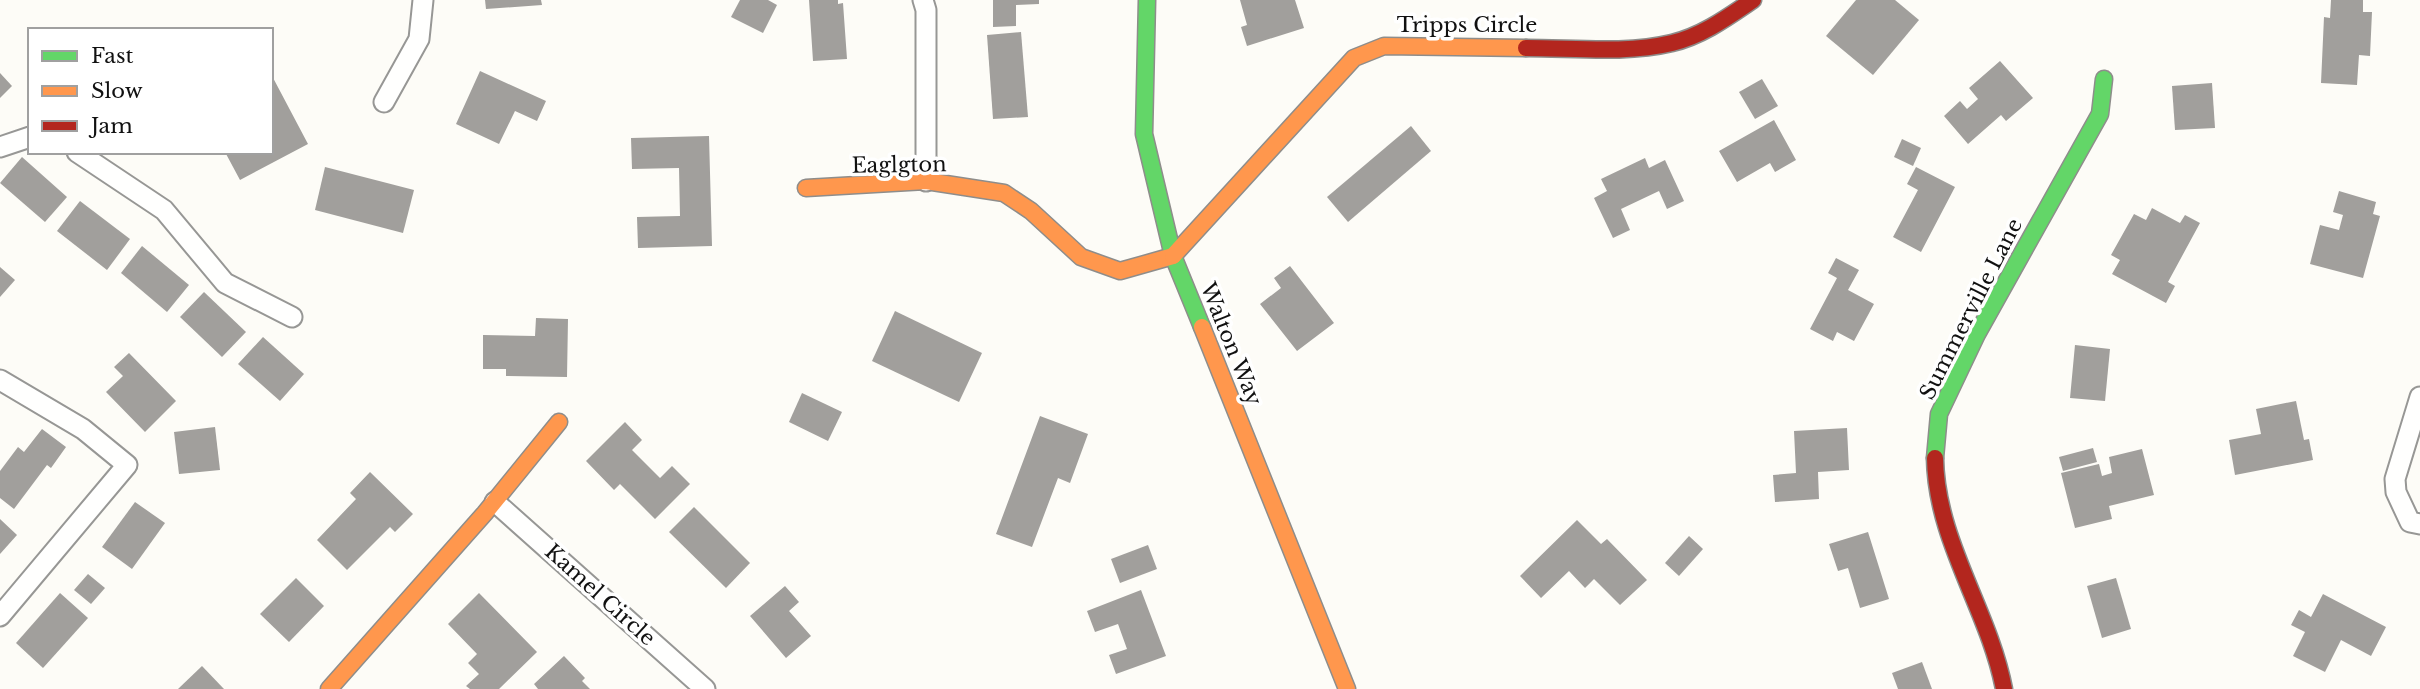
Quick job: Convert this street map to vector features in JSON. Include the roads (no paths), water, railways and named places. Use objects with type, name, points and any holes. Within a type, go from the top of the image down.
[{"type":"street","points":[[384,103],[419,39],[423,0]]},
{"type":"street","points":[[923,0],[926,10],[927,51],[926,181]]},
{"type":"street","name":"Walton Way","points":[[1147,0],[1144,134],[1174,256],[1347,689]]},
{"type":"street","name":"Tripps Circle","points":[[1174,256],[1354,58],[1384,46],[1630,49],[1673,43],[1710,28],[1753,0]]},
{"type":"street","name":"Summerville Lane","points":[[2004,689],[2000,668],[1966,584],[1941,508],[1935,461],[1939,414],[1977,334],[2100,114],[2104,79]]},
{"type":"street","points":[[0,147],[28,138]]},
{"type":"street","points":[[80,154],[164,210],[225,283],[292,317]]},
{"type":"street","name":"Eaglgton","points":[[806,188],[926,181],[1004,193],[1031,211],[1081,257],[1120,271],[1174,256]]},
{"type":"street","points":[[0,380],[83,429],[127,465],[0,616]]},
{"type":"street","points":[[2420,397],[2395,479],[2396,492],[2410,522],[2420,524]]},
{"type":"street","points":[[329,689],[495,502],[559,422]]},
{"type":"street","name":"Kamel Circle","points":[[495,502],[705,689]]}]
